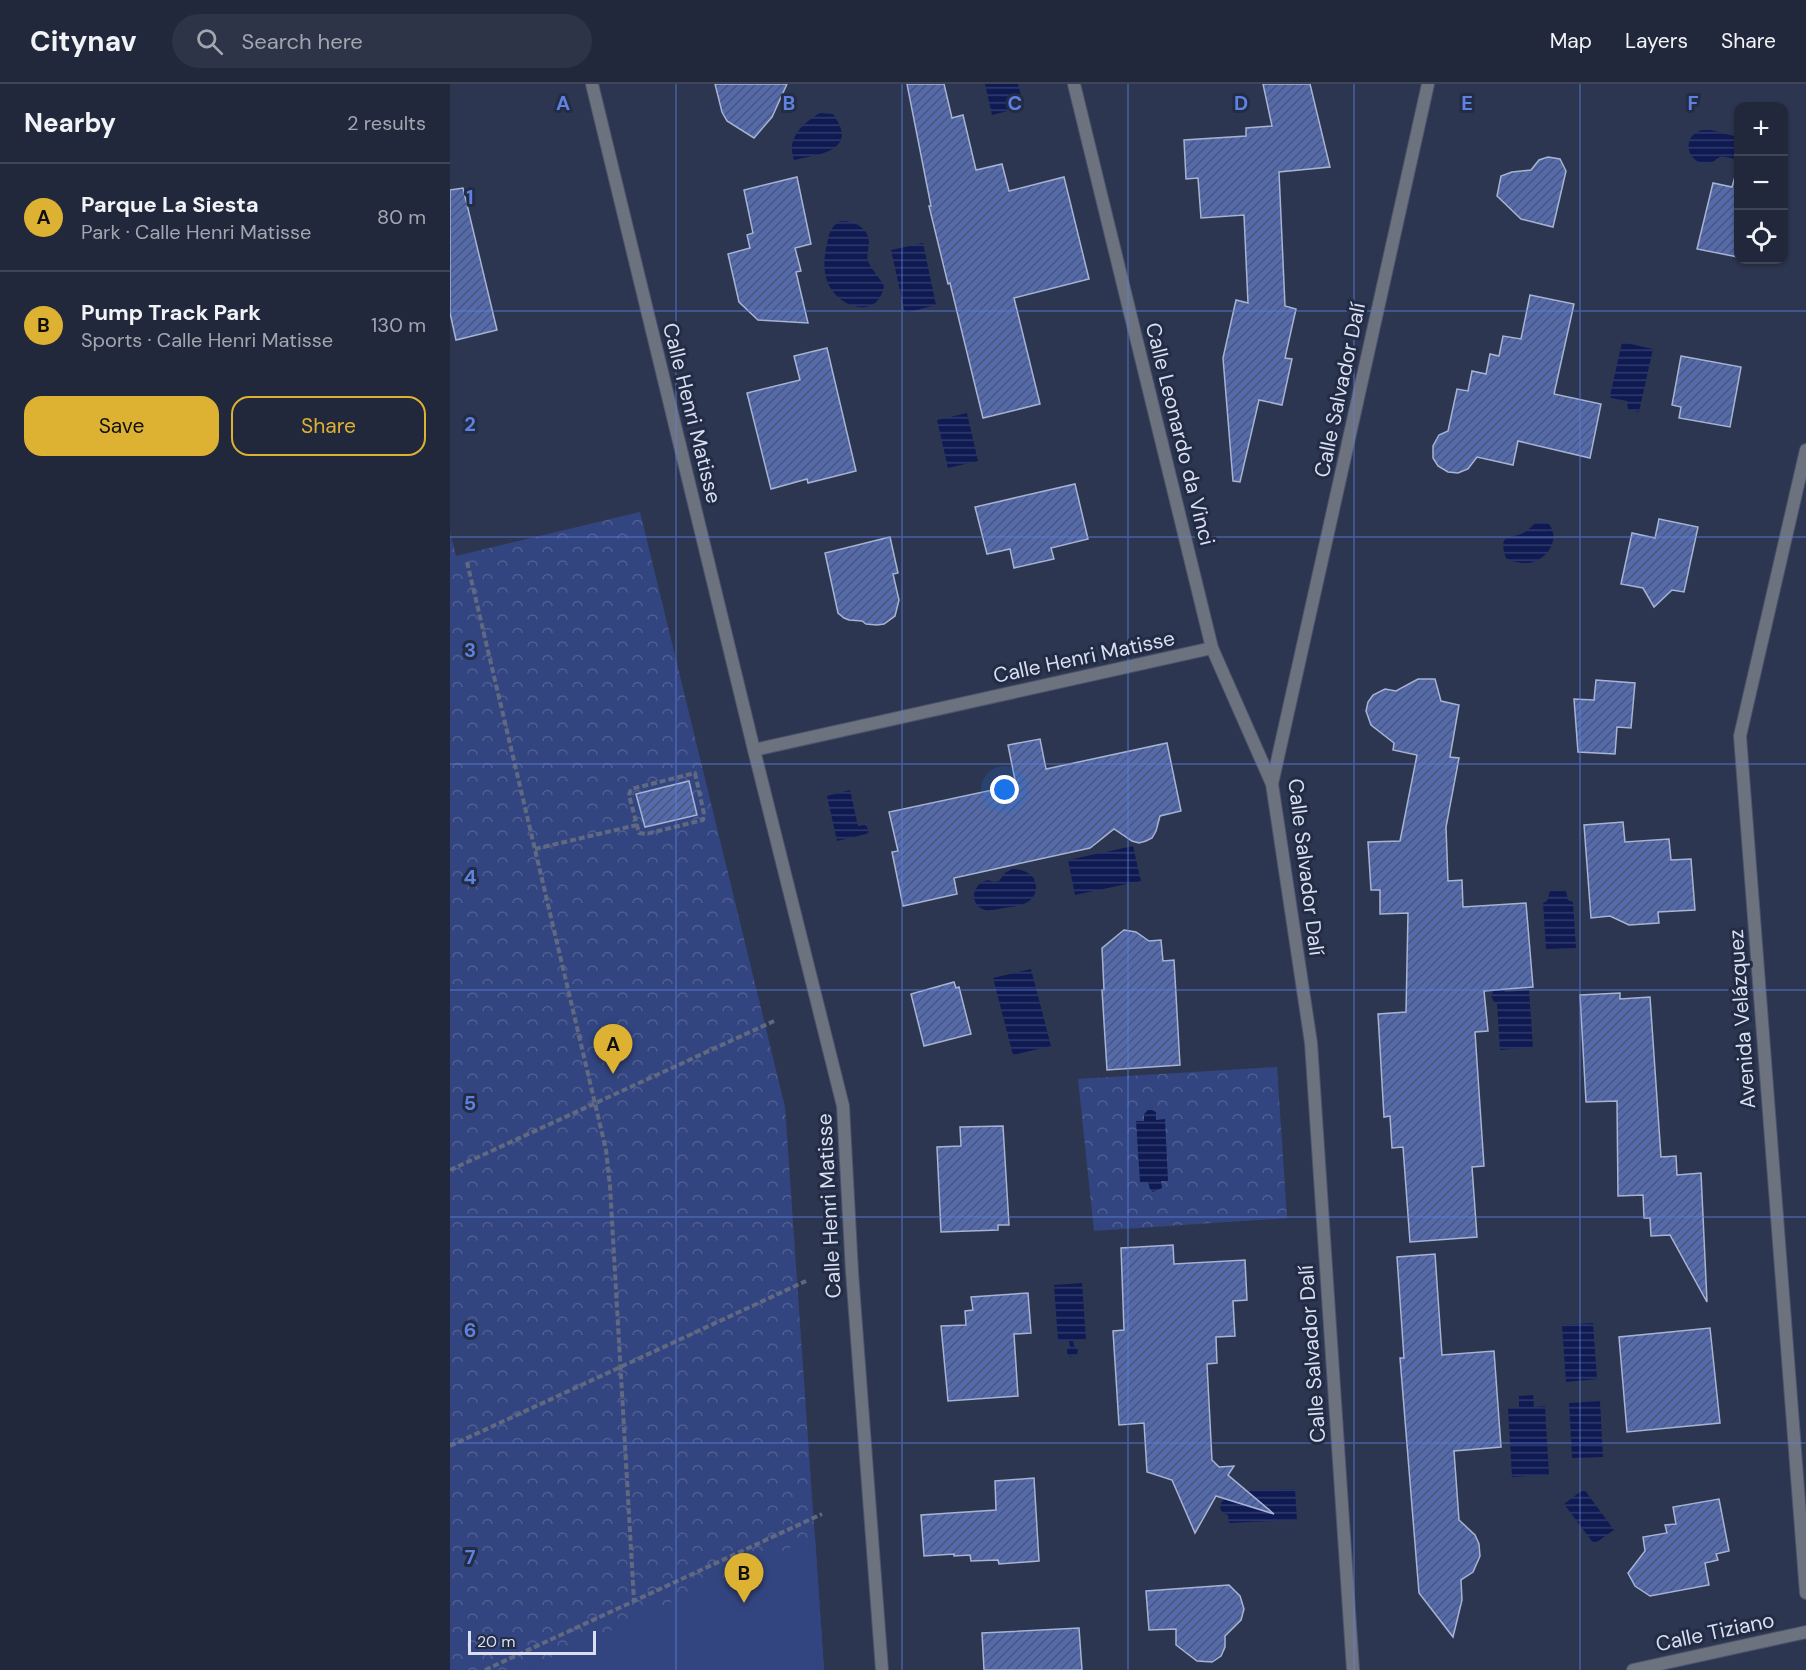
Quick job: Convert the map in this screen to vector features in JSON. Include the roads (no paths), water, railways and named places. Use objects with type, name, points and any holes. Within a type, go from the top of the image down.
[{"type":"street","name":"Calle Henri Matisse","points":[[592,84],[843,1106],[852,1272],[882,1670]]},
{"type":"street","name":"Calle Leonardo da Vinci","points":[[1074,84],[1212,648],[1272,784]]},
{"type":"street","name":"Calle Salvador Dalí","points":[[1353,1670],[1311,1043],[1272,784],[1428,84]]},
{"type":"street","name":"Avenida Velázquez","points":[[1806,450],[1740,736],[1806,1593]]},
{"type":"street","name":"Calle Henri Matisse","points":[[754,750],[1212,648]]},
{"type":"street","name":"Calle Tiziano","points":[[1633,1670],[1806,1632]]},
{"type":"place","name":"Parque La Siesta","points":[[613,1074]]},
{"type":"place","name":"Pump Track Park","points":[[744,1603]]}]
